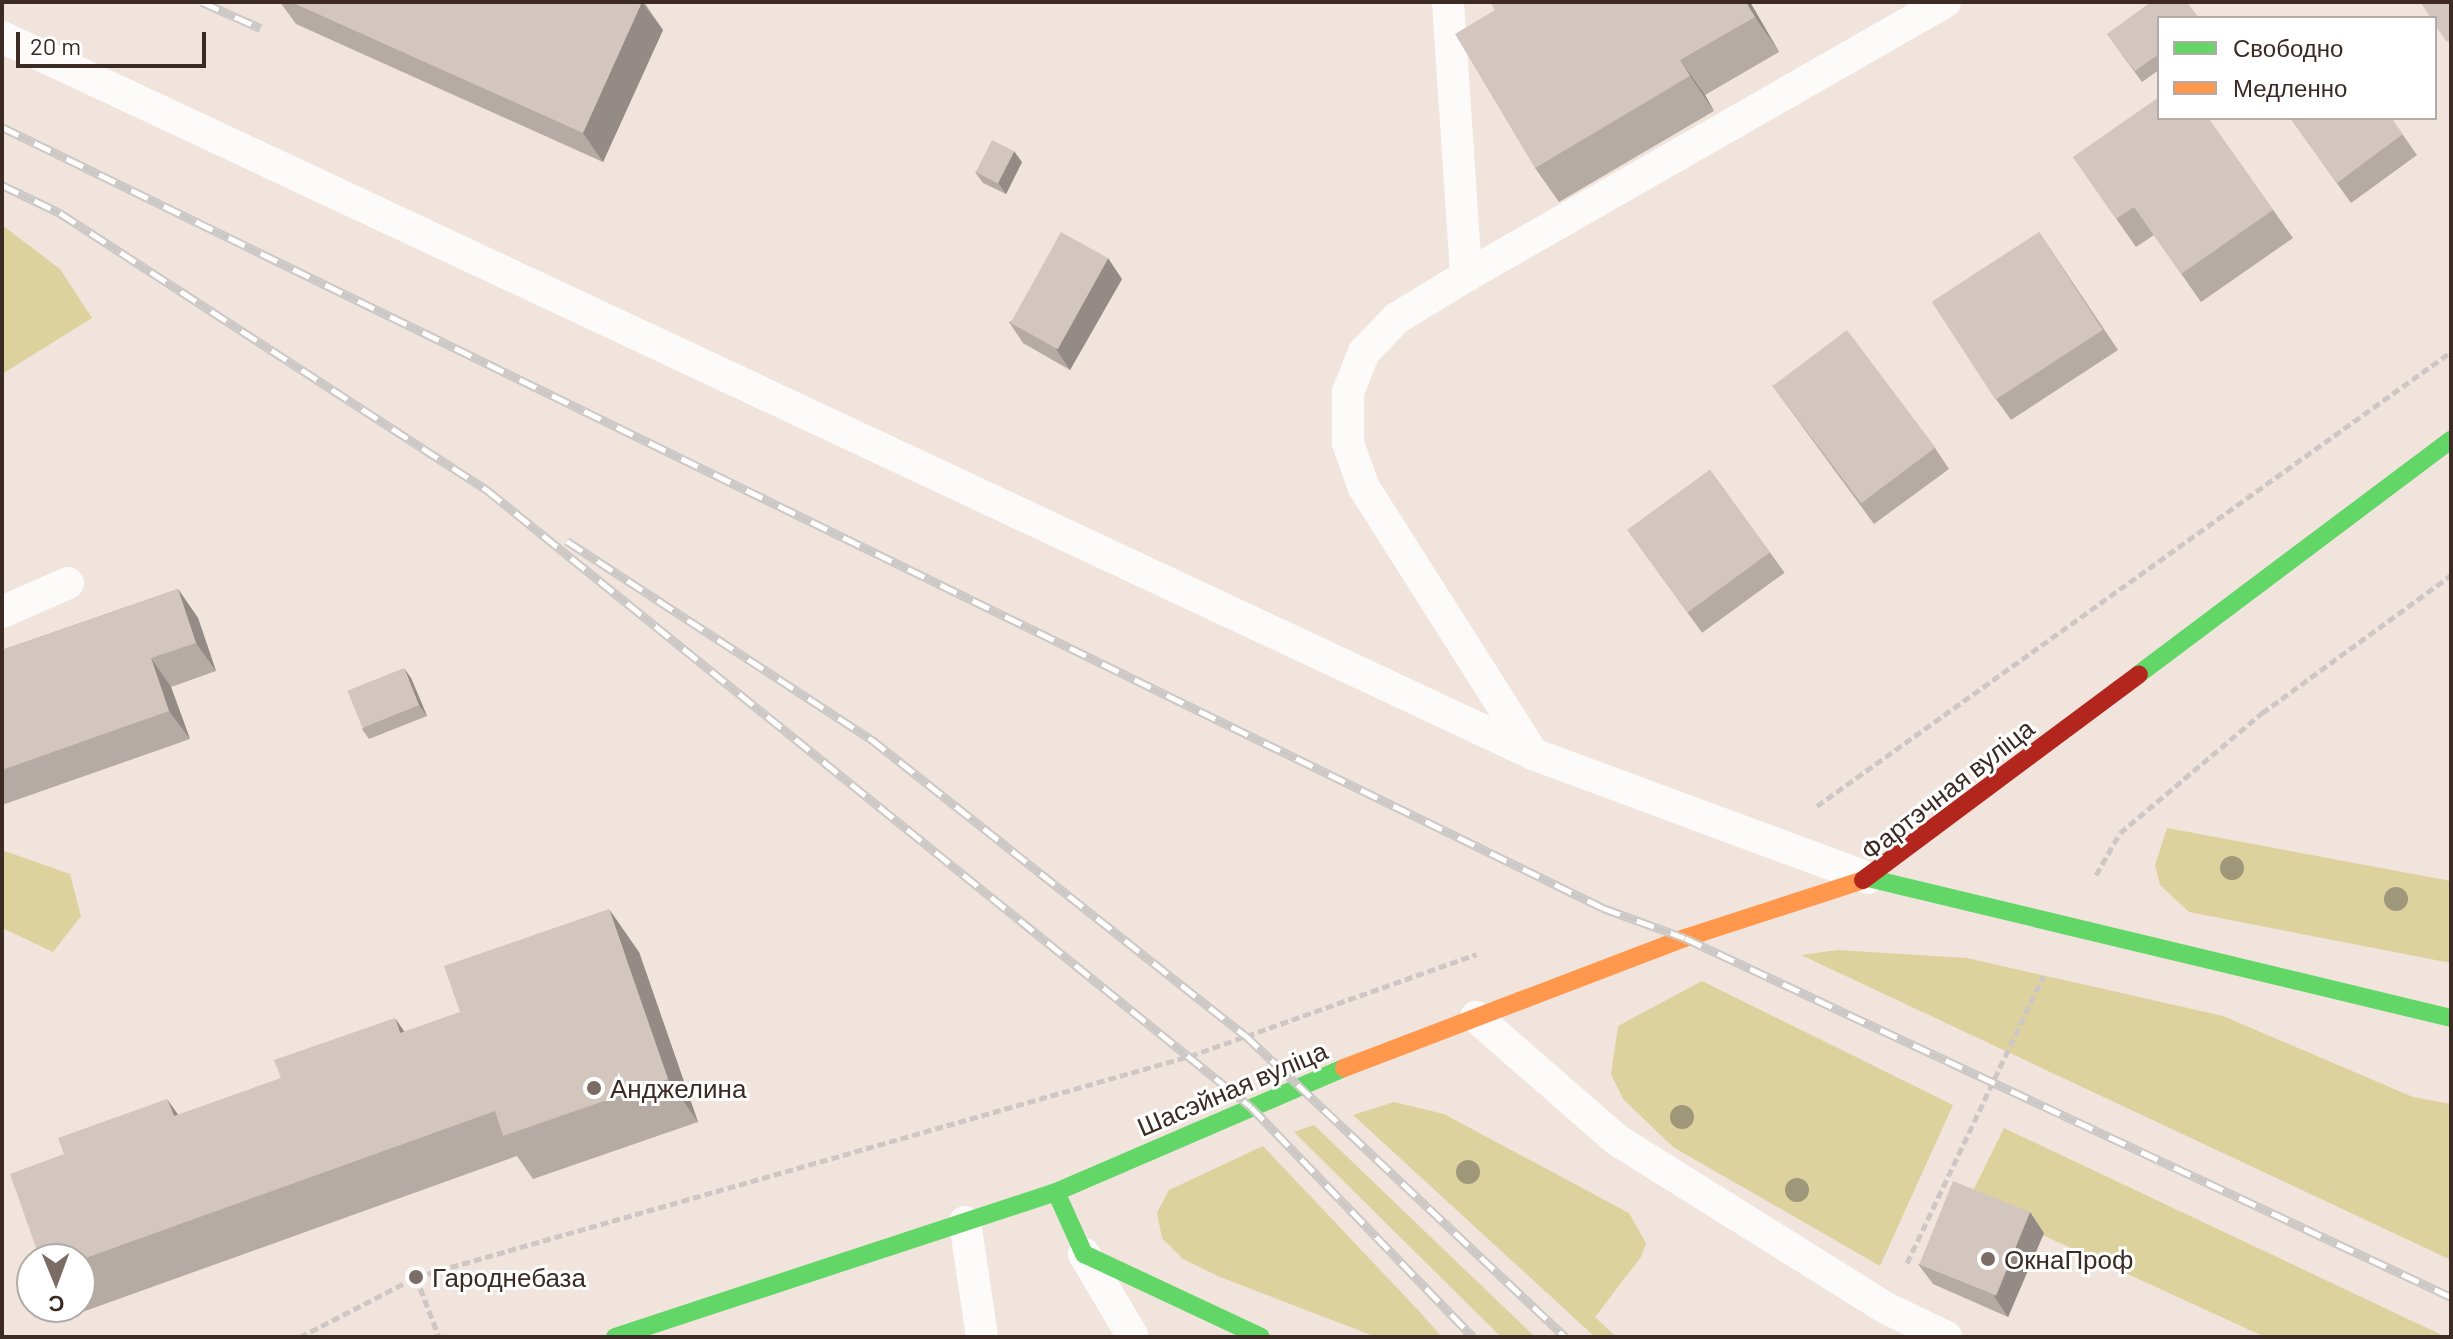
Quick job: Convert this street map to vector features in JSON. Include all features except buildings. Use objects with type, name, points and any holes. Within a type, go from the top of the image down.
[{"type":"main road","name":"Фартэчная вуліца","points":[[1868,878],[2451,440]]},
{"type":"main road","name":"Фартэчная вуліца","points":[[1868,878],[2451,1018]]},
{"type":"main road","name":"Шасэйная вуліца","points":[[615,1337],[1056,1192],[1476,1017],[1868,878]]},
{"type":"main road","points":[[1056,1192],[1084,1254],[1261,1337]]},
{"type":"lane","points":[[1448,2],[1466,276]]},
{"type":"lane","points":[[1533,754],[1388,533],[1348,443],[1348,392],[1364,352],[1397,318],[1466,276],[1945,2]]},
{"type":"lane","points":[[2,37],[1533,754],[1868,878]]},
{"type":"lane","points":[[2,612],[68,583]]},
{"type":"lane","points":[[1476,1017],[1617,1140],[1886,1308],[1946,1337]]},
{"type":"lane","points":[[965,1222],[982,1337]]},
{"type":"lane","points":[[1084,1254],[1133,1337]]},
{"type":"path","points":[[1769,841],[2451,352]]},
{"type":"path","points":[[300,1337],[416,1277],[1190,1056],[1484,951]]},
{"type":"path","points":[[416,1277],[439,1337]]},
{"type":"shaded area","points":[[2,225],[60,269],[92,318],[2,374]]},
{"type":"shaded area","points":[[2167,828],[2451,881],[2451,963],[2189,912],[2160,885],[2155,865]]},
{"type":"shaded area","points":[[2,850],[70,874],[81,916],[53,952],[2,928]]},
{"type":"shaded area","points":[[1838,950],[1967,958],[2223,1016],[2413,1097],[2451,1104],[2451,1260],[1801,955]]},
{"type":"shaded area","points":[[1702,981],[1953,1105],[1880,1266],[1673,1147],[1623,1099],[1611,1074],[1618,1026]]},
{"type":"shaded area","points":[[1394,1102],[1444,1114],[1629,1213],[1646,1243],[1641,1257],[1595,1317],[1616,1337],[1595,1337],[1353,1115]]},
{"type":"shaded area","points":[[1314,1125],[1535,1337],[1501,1337],[1294,1132]]},
{"type":"shaded area","points":[[2004,1128],[2446,1337],[2265,1337],[1968,1201]]},
{"type":"shaded area","points":[[1263,1146],[1442,1337],[1376,1337],[1220,1277],[1183,1259],[1162,1238],[1157,1213],[1169,1190]]},
{"type":"railway","points":[[202,2],[260,28]]},
{"type":"railway","points":[[2,127],[1603,908],[1685,938],[2451,1297]]},
{"type":"railway","points":[[2,185],[60,213],[487,490],[1251,1107],[1473,1337]]},
{"type":"railway","points":[[567,541],[871,739],[1245,1035],[1565,1337]]},
{"type":"traffic: fast","points":[[2139,674],[2451,440]]},
{"type":"traffic: fast","points":[[1868,878],[2451,1018]]},
{"type":"traffic: fast","points":[[615,1337],[1056,1192],[1344,1068]]},
{"type":"traffic: fast","points":[[1056,1192],[1084,1254],[1261,1337]]},
{"type":"traffic: slow","points":[[1344,1068],[1685,938],[1863,880]]},
{"type":"traffic: jam","points":[[1863,880],[2139,674]]},
{"type":"place","name":"Анджелина","points":[[594,1088]]},
{"type":"place","name":"ОкнаПроф","points":[[1988,1259]]},
{"type":"place","name":"Гароднебаза","points":[[416,1277]]}]
